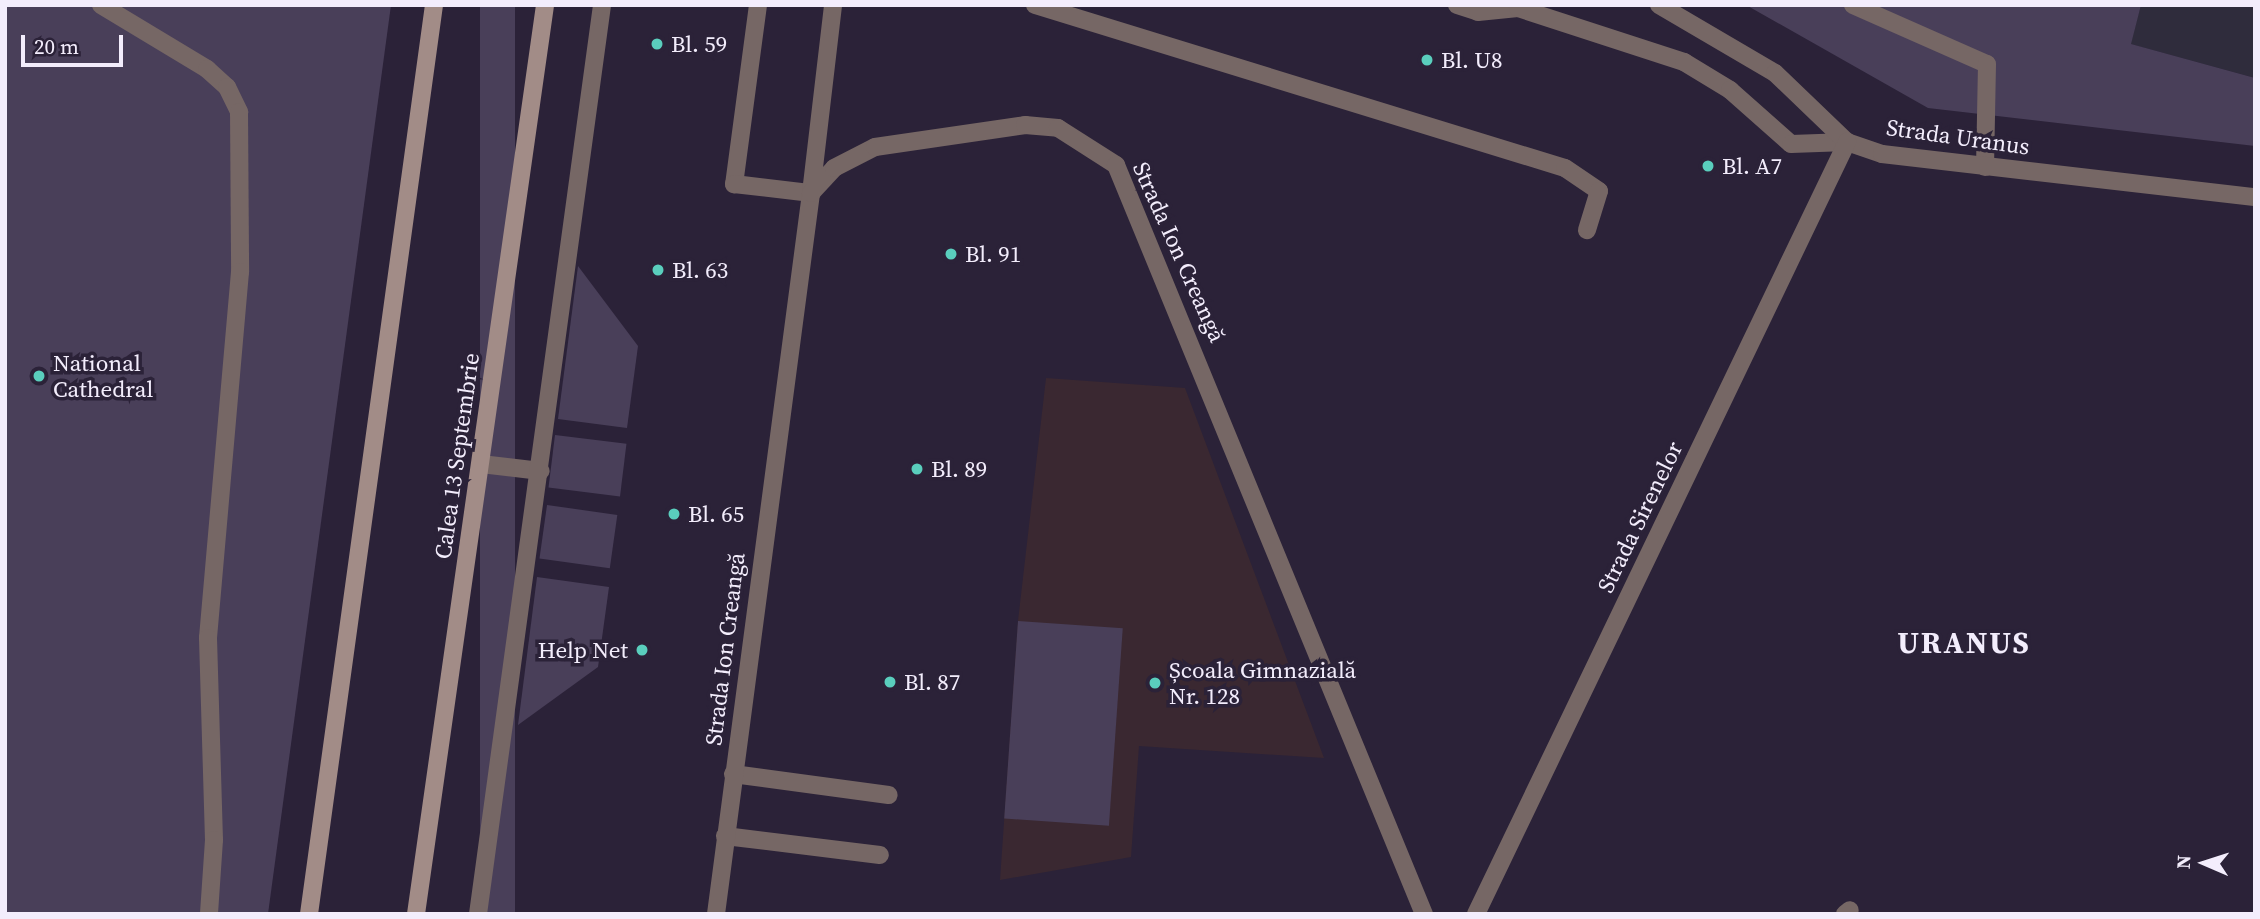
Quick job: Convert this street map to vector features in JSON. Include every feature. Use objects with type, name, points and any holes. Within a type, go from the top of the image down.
[{"type":"main road","points":[[309,914],[434,5]]},
{"type":"main road","name":"Calea 13 Septembrie","points":[[415,914],[545,5]]},
{"type":"street","points":[[101,5],[207,69],[227,87],[239,112],[240,272],[208,638],[214,840],[209,914]]},
{"type":"street","points":[[478,914],[603,5]]},
{"type":"street","points":[[758,5],[734,184],[811,193],[833,5]]},
{"type":"street","points":[[1035,5],[1565,168],[1599,191],[1587,230]]},
{"type":"street","points":[[1457,5],[1479,9],[1518,8],[1684,62],[1730,90],[1791,144],[1847,142]]},
{"type":"street","points":[[1659,5],[1775,73],[1817,106],[1847,142]]},
{"type":"street","points":[[1853,5],[1987,64],[1985,167]]},
{"type":"street","name":"Strada Ion Creangă","points":[[716,914],[811,193],[834,168],[875,147],[1025,125],[1058,128],[1116,165],[1424,914]]},
{"type":"street","name":"Strada Uranus","points":[[1847,142],[1882,154],[2255,197]]},
{"type":"street","name":"Strada Sirenelor","points":[[1476,914],[1847,142]]},
{"type":"street","points":[[481,464],[541,471]]},
{"type":"street","points":[[733,775],[889,795]]},
{"type":"street","points":[[725,836],[880,855]]},
{"type":"shaded area","points":[[5,5],[391,5],[268,914],[5,914]]},
{"type":"shaded area","points":[[480,5],[515,5],[515,914],[480,914]]},
{"type":"shaded area","points":[[1746,5],[2141,5],[2131,44],[2255,78],[2255,146],[1928,108]]},
{"type":"shaded area","points":[[2141,5],[2255,5],[2255,78],[2130,44]]},
{"type":"shaded area","points":[[578,266],[638,346],[627,428],[558,419]]},
{"type":"shaded area","name":"Școala Gimnazială Nr. 128","points":[[1046,378],[1185,388],[1324,758],[1139,746],[1131,857],[1000,880],[1018,621]]},
{"type":"shaded area","points":[[555,435],[626,444],[620,496],[549,488]]},
{"type":"shaded area","points":[[547,505],[617,515],[610,568],[539,558]]},
{"type":"shaded area","points":[[537,577],[609,587],[598,667],[518,725]]},
{"type":"shaded area","points":[[1018,621],[1123,628],[1109,826],[1004,819]]},
{"type":"place","name":"Bl. 59","points":[[657,44]]},
{"type":"place","name":"Bl. U8","points":[[1427,60]]},
{"type":"place","name":"Bl. A7","points":[[1708,166]]},
{"type":"place","name":"Bl. 91","points":[[951,254]]},
{"type":"place","name":"Bl. 63","points":[[658,270]]},
{"type":"place","name":"National Cathedral","points":[[39,376]]},
{"type":"place","name":"Bl. 89","points":[[917,469]]},
{"type":"place","name":"Bl. 65","points":[[674,514]]},
{"type":"place","name":"Help Net","points":[[642,650]]},
{"type":"place","name":"Bl. 87","points":[[890,682]]},
{"type":"place","name":"Școala Gimnazială Nr. 128","points":[[1155,683]]},
{"type":"district","name":"URANUS","points":[[1964,643]]}]
